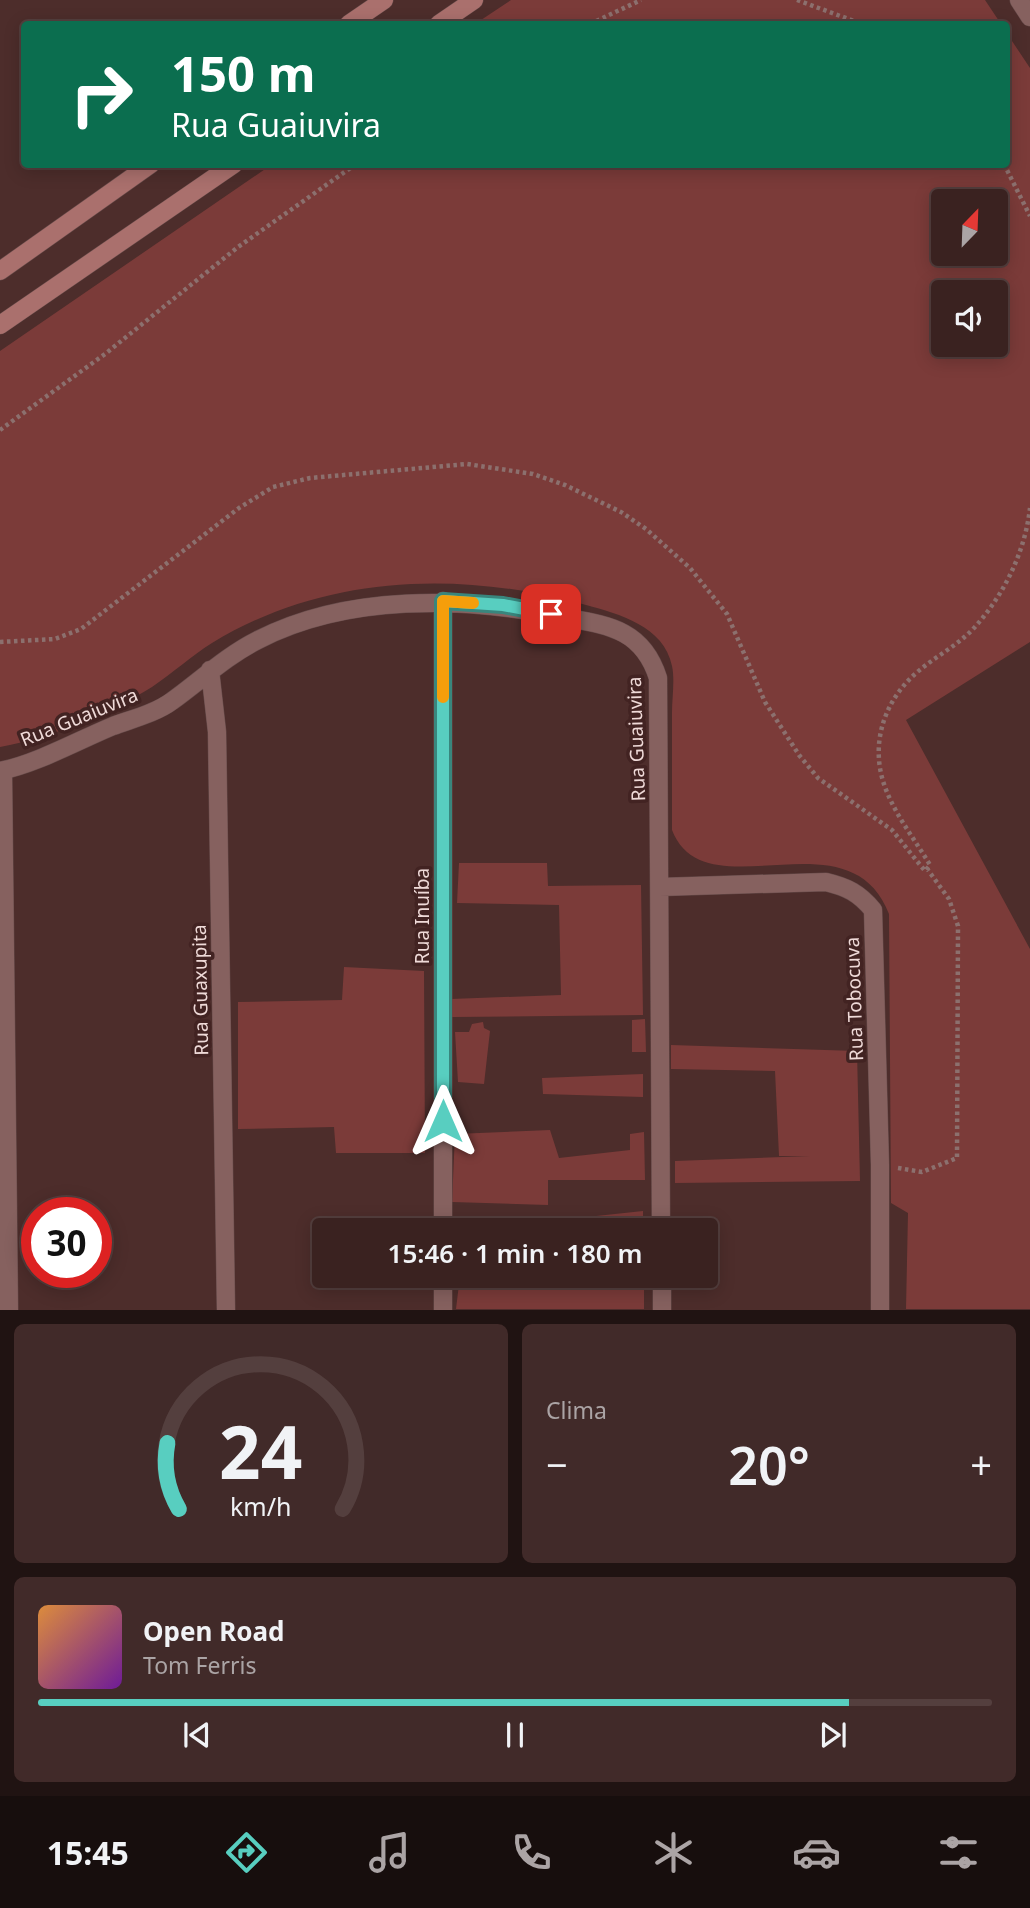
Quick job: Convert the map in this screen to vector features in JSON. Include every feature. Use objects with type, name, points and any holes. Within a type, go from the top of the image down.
[{"type":"main road","points":[[353,21],[384,0]]},
{"type":"main road","points":[[443,21],[474,0]]},
{"type":"main road","points":[[0,271],[145,168]]},
{"type":"main road","points":[[0,325],[228,168]]},
{"type":"street","points":[[1018,0],[1030,18]]},
{"type":"street","name":"Rua Guaiuvira","points":[[1,771],[169,703],[210,670],[258,640],[307,620],[383,606],[443,601],[503,605],[599,624],[627,633],[652,659],[658,678],[661,1218]]},
{"type":"street","name":"Rua Inuíba","points":[[443,601],[443,1218]]},
{"type":"street","name":"Rua Guaxupita","points":[[210,670],[217,732],[226,1310]]},
{"type":"street","points":[[1,771],[9,1310]]},
{"type":"street","name":"Rua Tobocuva","points":[[660,887],[826,882],[844,886],[861,895],[873,910],[880,1165],[880,1310]]},
{"type":"street","points":[[443,1288],[443,1310]]},
{"type":"street","points":[[662,1288],[662,1310]]},
{"type":"path","points":[[596,21],[641,0]]},
{"type":"path","points":[[797,0],[854,21]]},
{"type":"path","points":[[0,430],[105,355],[239,247],[350,168]]},
{"type":"path","points":[[1006,168],[1030,216]]},
{"type":"path","points":[[880,1165],[922,1171],[957,1158],[958,926],[949,899],[925,870],[930,865],[888,795],[882,778],[880,731],[890,706],[906,683],[958,643],[999,595],[1022,545],[1030,508]]},
{"type":"shaded area","points":[[511,0],[985,0],[999,21],[480,21]]},
{"type":"shaded area","points":[[1010,38],[1030,68],[1030,642],[906,720],[1030,949],[1030,1309],[906,1309],[908,1213],[891,1203],[889,914],[870,884],[843,869],[811,864],[745,867],[714,864],[689,854],[672,830],[672,666],[660,641],[638,624],[586,605],[491,586],[443,583],[347,591],[301,603],[255,620],[212,643],[152,687],[98,716],[59,731],[0,747],[0,351],[267,168],[1010,168]]},
{"type":"shaded area","points":[[459,863],[547,863],[548,886],[641,885],[643,1015],[452,1017],[451,999],[561,995],[559,905],[457,903]]},
{"type":"shaded area","points":[[344,967],[424,971],[425,1153],[336,1153],[334,1127],[238,1129],[238,1002],[342,1000]]},
{"type":"shaded area","points":[[645,1019],[646,1052],[632,1052],[632,1020]]},
{"type":"shaded area","points":[[483,1022],[484,1028],[490,1031],[484,1084],[458,1082],[455,1032],[469,1032],[472,1024]]},
{"type":"shaded area","points":[[671,1045],[857,1051],[860,1181],[675,1183],[675,1161],[810,1156],[779,1156],[775,1071],[671,1069]]},
{"type":"shaded area","points":[[643,1074],[643,1097],[543,1094],[542,1078]]},
{"type":"shaded area","points":[[550,1130],[559,1158],[630,1150],[630,1134],[644,1132],[645,1180],[548,1180],[548,1205],[452,1202],[455,1134]]},
{"type":"shaded area","points":[[643,1211],[643,1218],[577,1218]]},
{"type":"shaded area","points":[[459,1288],[644,1288],[644,1309],[456,1309]]},
{"type":"slow traffic","points":[[443,697],[443,601],[473,603]]},
{"type":"route","points":[[443,1121],[443,601],[503,605],[551,614]]}]
